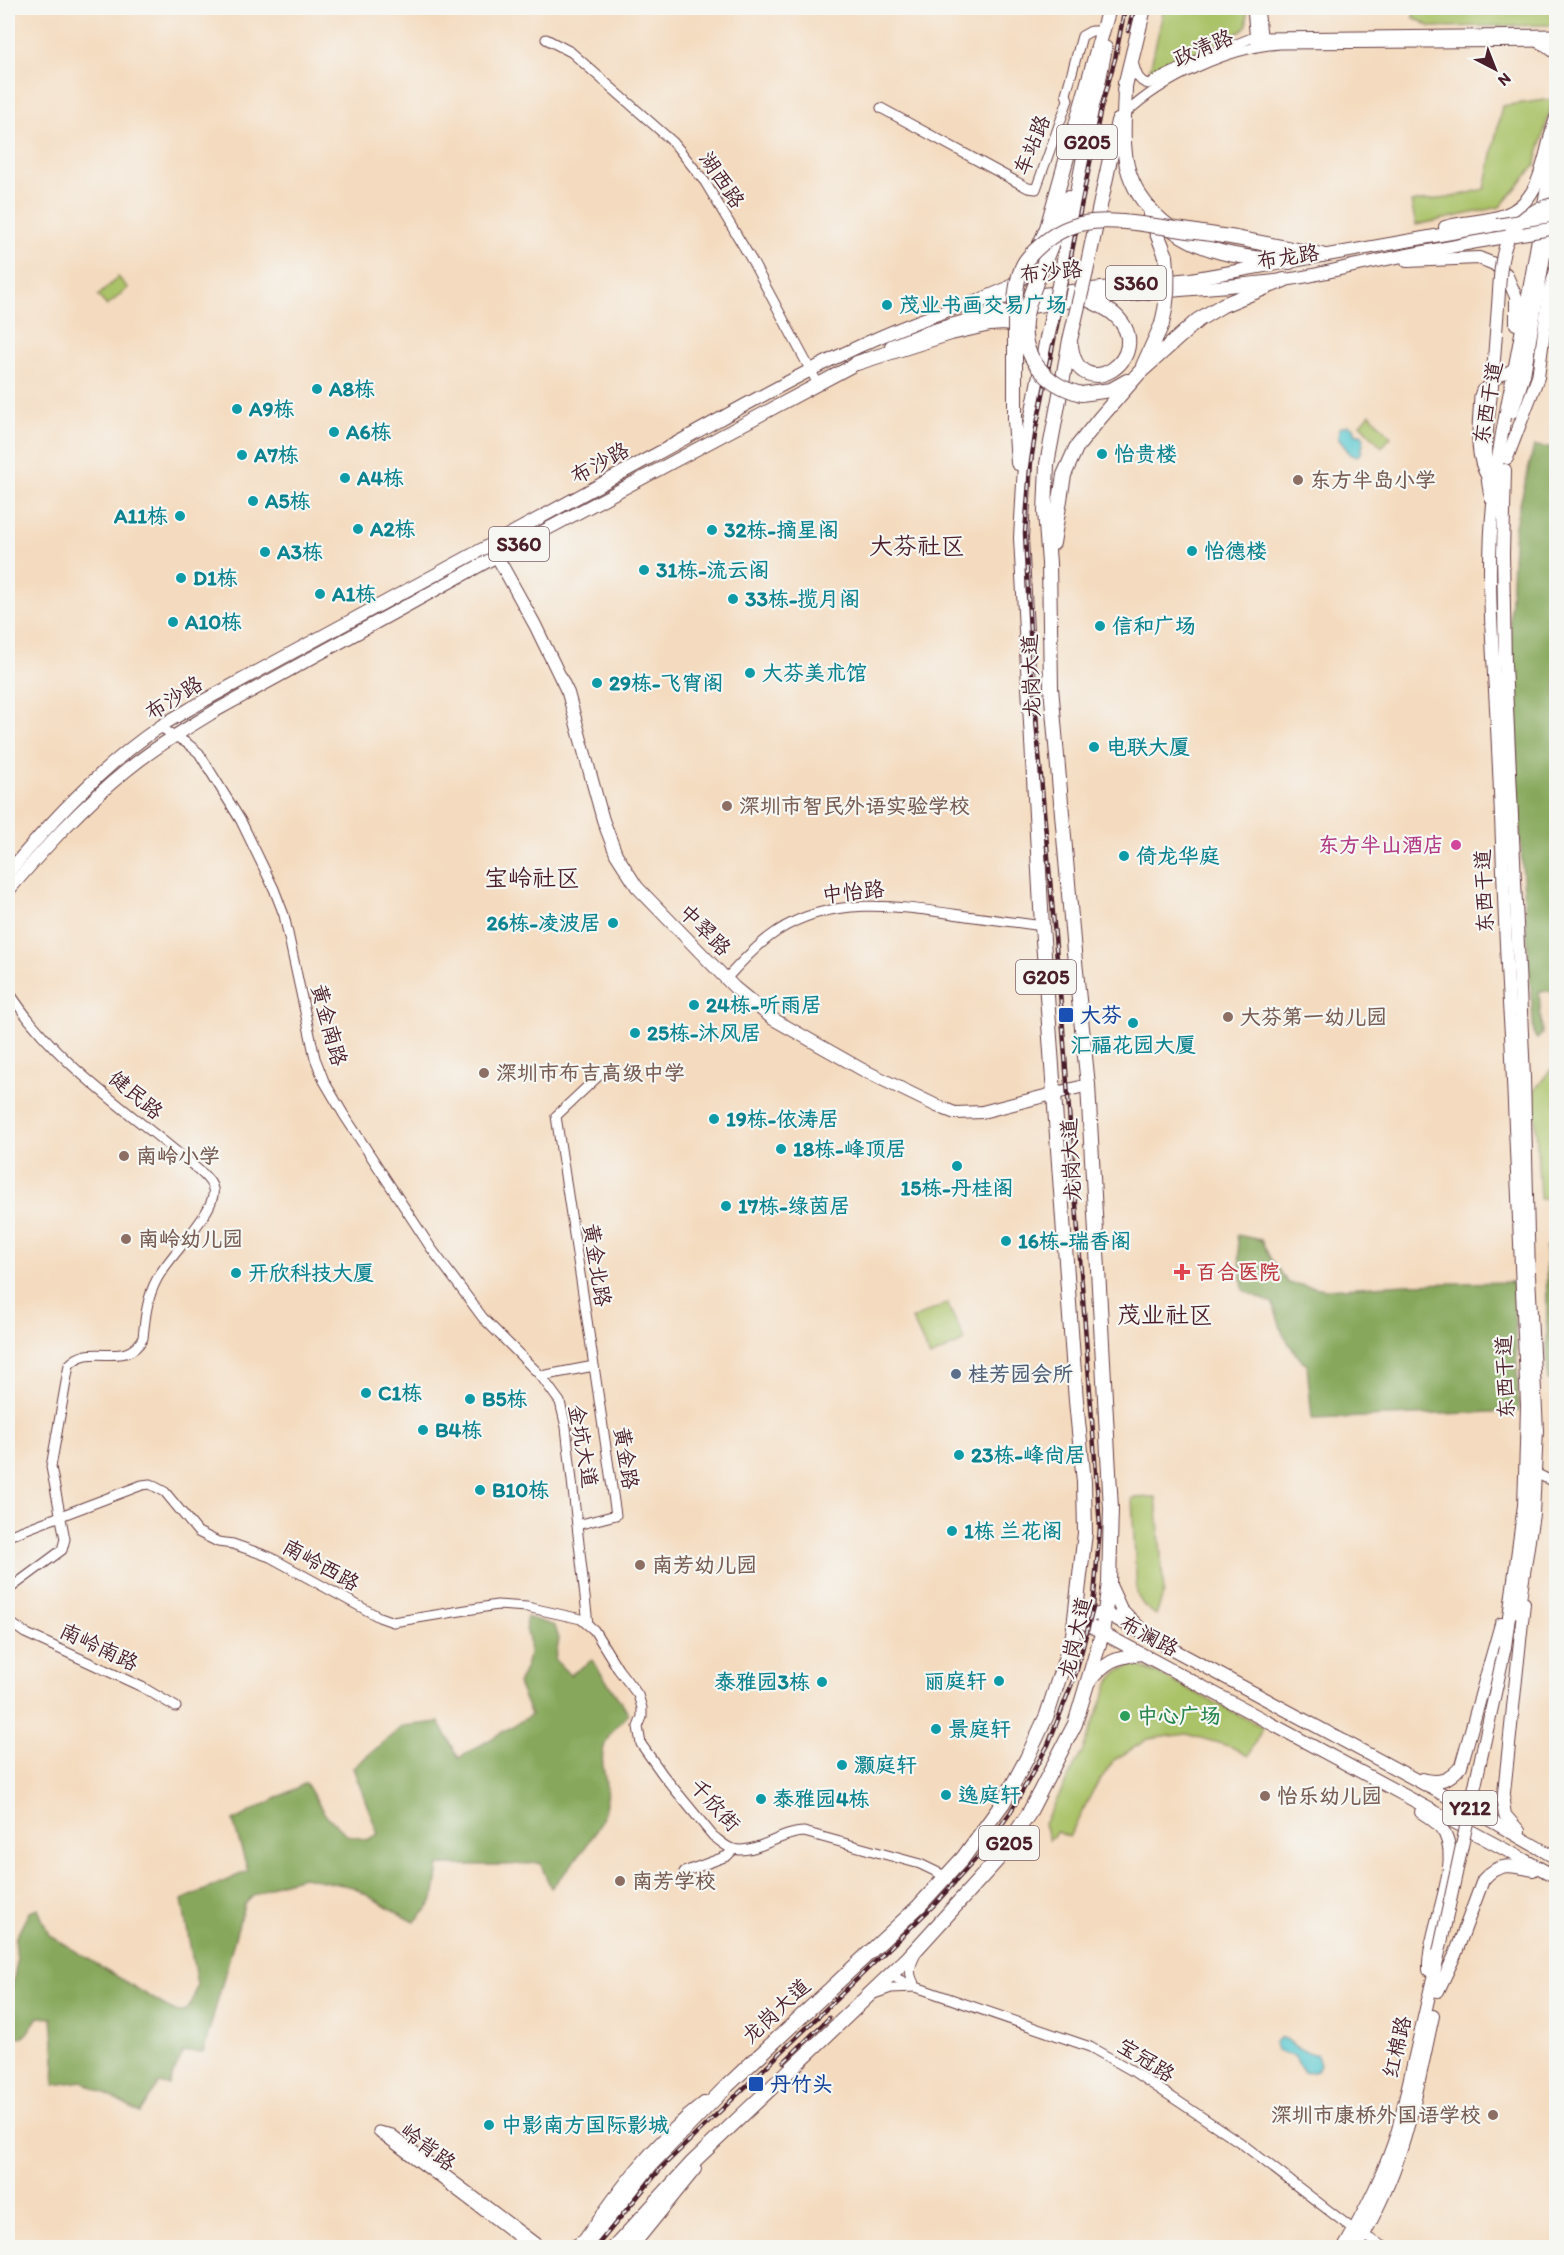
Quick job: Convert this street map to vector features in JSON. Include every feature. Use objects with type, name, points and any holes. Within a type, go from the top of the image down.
[{"type":"highway","points":[[982,300],[1008,289],[1024,276],[1035,257],[1047,228],[1101,31],[1111,8]]},
{"type":"highway","name":"龙岗大道","points":[[585,2243],[652,2163],[727,2086],[947,1877],[1003,1803],[1027,1758],[1047,1715],[1073,1635],[1085,1533],[1084,1482],[1076,1401],[1042,926],[1021,558],[1021,508],[1026,447],[1061,276],[1111,8]]},
{"type":"highway","name":"龙岗大道","points":[[614,2247],[693,2162],[856,2008],[926,1938],[997,1860],[1029,1815],[1075,1724],[1102,1634],[1109,1583],[1112,1509],[1088,1085],[1051,687],[1049,562],[1045,512],[1047,464],[1055,413],[1125,83],[1144,8]]},
{"type":"highway","points":[[1101,31],[1072,182],[1061,221],[1028,302],[1024,322],[1027,350],[1043,373],[1066,390],[1081,394],[1111,390],[1139,373],[1162,324],[1167,306],[1166,256],[1128,167],[1123,127],[1125,83]]},
{"type":"highway","points":[[1143,200],[1162,221],[1189,241],[1222,252],[1290,262]]},
{"type":"highway","points":[[1021,508],[1015,420],[1015,301],[1021,269],[1032,253],[1048,239],[1064,229],[1083,223],[1115,220],[1236,238],[1323,255]]},
{"type":"highway","points":[[1049,562],[1064,475],[1076,448],[1100,418],[1139,373],[1198,320],[1223,305],[1284,280]]},
{"type":"highway","points":[[1070,340],[1075,363],[1085,372],[1099,376],[1107,374],[1124,360],[1128,343],[1126,332],[1120,321],[1114,313],[1087,299]]},
{"type":"highway","points":[[857,363],[951,333],[990,324],[1016,325],[1025,330],[1034,351],[1025,424],[1026,447]]},
{"type":"main road","points":[[1539,42],[1557,53]]},
{"type":"main road","points":[[1408,240],[1461,222],[1504,216],[1520,207],[1531,196],[1539,181],[1557,118]]},
{"type":"main road","name":"东西干道","points":[[1443,1953],[1508,1648],[1524,1546],[1537,1430],[1504,620],[1504,474],[1514,367],[1557,139]]},
{"type":"main road","name":"东西干道","points":[[1531,1471],[1507,978],[1497,709],[1490,622],[1492,505],[1508,431],[1524,375],[1557,185]]},
{"type":"main road","points":[[1492,505],[1486,477],[1486,431],[1501,270],[1506,246],[1518,224],[1529,214],[1557,203]]},
{"type":"main road","name":"布龙路","points":[[1290,262],[1557,215]]},
{"type":"main road","name":"布龙路","points":[[1087,299],[1284,280],[1557,228]]},
{"type":"main road","points":[[1370,262],[1479,258],[1494,264],[1506,274],[1516,297],[1514,367]]},
{"type":"main road","name":"布沙路","points":[[8,891],[45,848],[88,804],[126,771],[174,736],[493,550],[811,371],[885,334],[982,300],[1191,279],[1290,262]]},
{"type":"main road","points":[[1508,431],[1538,377],[1549,294],[1557,270]]},
{"type":"main road","name":"布沙路","points":[[8,873],[79,795],[119,759],[160,727],[205,700],[857,363],[923,333],[988,316],[1087,299]]},
{"type":"main road","name":"中翠路","points":[[493,550],[551,655],[568,693],[603,820],[616,854],[637,887],[726,979],[773,1019],[863,1070],[956,1113],[982,1112],[1088,1085]]},
{"type":"main road","points":[[1382,1761],[1433,1782],[1451,1777],[1461,1766],[1524,1546]]},
{"type":"main road","points":[[1524,1546],[1503,1802],[1505,1815],[1515,1828],[1555,1858]]},
{"type":"main road","points":[[1109,1583],[1121,1609],[1146,1634]]},
{"type":"main road","name":"布澜路","points":[[1075,1618],[1105,1613],[1466,1806],[1555,1858]]},
{"type":"main road","name":"布澜路","points":[[1075,1618],[1552,1875]]},
{"type":"main road","points":[[1088,1683],[1104,1664],[1123,1656],[1140,1653]]},
{"type":"main road","points":[[1228,1701],[1237,1683]]},
{"type":"main road","points":[[1371,1778],[1432,1819],[1444,1832],[1448,1841],[1449,1864],[1430,1956],[1434,1990]]},
{"type":"main road","points":[[1434,1990],[1455,1955],[1478,1889],[1490,1872],[1499,1866],[1511,1864],[1552,1875]]},
{"type":"main road","name":"红棉路","points":[[1344,2247],[1361,2240],[1387,2188],[1404,2141],[1443,1953]]},
{"type":"main road","points":[[631,2247],[736,2123]]},
{"type":"street","points":[[1252,8],[1259,42]]},
{"type":"street","points":[[1259,8],[1259,42]]},
{"type":"street","name":"车站路","points":[[881,108],[1028,188],[1036,189],[1068,100],[1066,94],[1082,36],[1091,31],[1101,31]]},
{"type":"street","name":"政清路","points":[[1132,57],[1137,76],[1142,82],[1148,84],[1201,58],[1259,42],[1557,34]]},
{"type":"street","name":"湖西路","points":[[546,39],[571,51],[674,142],[705,182],[722,210],[818,384]]},
{"type":"street","name":"政清路","points":[[1125,114],[1141,99],[1166,83],[1259,42],[1557,42]]},
{"type":"street","points":[[1486,477],[1480,467],[1477,446],[1479,396],[1481,390],[1514,367]]},
{"type":"street","points":[[1477,446],[1486,431]]},
{"type":"street","name":"黄金南路","points":[[160,727],[198,753],[241,821],[274,890],[284,915],[315,1058],[324,1081],[339,1107],[431,1248],[483,1318],[542,1376]]},
{"type":"street","name":"中怡路","points":[[726,979],[752,951],[777,931],[810,915],[859,905],[897,906],[1042,926]]},
{"type":"street","name":"健民路","points":[[8,990],[35,1028],[66,1059],[195,1167],[213,1188],[208,1210],[158,1277],[149,1296],[143,1338],[140,1343],[123,1354],[84,1354],[69,1365],[51,1467],[60,1515]]},
{"type":"street","name":"黄金北路","points":[[594,1366],[556,1116],[606,1069]]},
{"type":"street","points":[[542,1376],[594,1366]]},
{"type":"street","name":"黄金路","points":[[577,1525],[616,1515],[594,1366]]},
{"type":"street","name":"金坑大道","points":[[542,1376],[560,1402],[566,1427],[577,1525]]},
{"type":"street","points":[[1531,1471],[1557,1483]]},
{"type":"street","name":"南岭西路","points":[[8,1536],[60,1515],[150,1484],[165,1492],[198,1532],[218,1542],[233,1544],[270,1557],[386,1620],[393,1622],[497,1605],[527,1607],[565,1614],[588,1623]]},
{"type":"street","points":[[8,1590],[64,1548],[65,1539],[60,1515]]},
{"type":"street","points":[[577,1525],[588,1623]]},
{"type":"street","name":"南岭南路","points":[[8,1621],[25,1633],[142,1687],[176,1707]]},
{"type":"street","name":"千欣街","points":[[588,1623],[638,1695],[642,1708],[642,1717],[638,1727],[639,1736],[648,1755],[713,1836],[741,1851],[788,1834],[804,1832],[920,1864],[947,1877]]},
{"type":"street","points":[[684,1872],[727,1856],[734,1849]]},
{"type":"street","points":[[856,2008],[875,1993],[885,1989],[916,1987],[911,1978],[911,1964],[926,1938]]},
{"type":"street","name":"宝冠路","points":[[889,1975],[916,1987],[1090,2047],[1131,2070],[1253,2152],[1361,2240],[1387,2247]]},
{"type":"street","name":"岭背路","points":[[532,2247],[465,2193],[392,2134],[378,2131],[465,2193],[543,2247]]},
{"type":"street","points":[[568,2247],[585,2243]]},
{"type":"green space","points":[[1164,8],[1247,8],[1247,25],[1240,32],[1149,74]]},
{"type":"green space","points":[[1415,8],[1556,8],[1556,23],[1553,25],[1431,27],[1413,17]]},
{"type":"green space","points":[[1553,99],[1535,166],[1500,207],[1416,225],[1411,202],[1448,198],[1485,189],[1502,106]]},
{"type":"green space","points":[[118,277],[128,288],[107,306],[98,296]]},
{"type":"green space","points":[[1370,414],[1391,437],[1382,447],[1360,424]]},
{"type":"green space","points":[[1534,446],[1556,448],[1556,990],[1539,992],[1542,1034],[1537,1039],[1534,1035],[1519,820],[1510,617],[1515,525]]},
{"type":"green space","points":[[1556,1063],[1556,1199],[1540,1199],[1534,1091]]},
{"type":"green space","points":[[1237,1235],[1261,1240],[1270,1258],[1288,1283],[1326,1289],[1405,1284],[1513,1282],[1519,1411],[1312,1419],[1307,1365],[1295,1353],[1283,1334],[1273,1304],[1243,1290]]},
{"type":"green space","points":[[1546,1246],[1556,1246],[1556,1381],[1548,1380]]},
{"type":"green space","points":[[947,1303],[965,1341],[930,1357],[912,1319]]},
{"type":"green space","points":[[1156,1497],[1164,1592],[1156,1615],[1144,1606],[1137,1595],[1132,1498]]},
{"type":"green space","points":[[527,1617],[555,1626],[559,1639],[555,1660],[570,1675],[592,1660],[629,1714],[614,1729],[606,1742],[603,1765],[606,1801],[600,1824],[580,1854],[551,1888],[540,1863],[439,1865],[436,1890],[431,1903],[414,1922],[353,1887],[303,1877],[277,1884],[253,1896],[244,1905],[203,2053],[183,2052],[169,2085],[159,2083],[140,2113],[82,2081],[54,2085],[55,2057],[52,2018],[38,2017],[25,2036],[8,2040],[8,2007],[17,1962],[15,1939],[29,1912],[38,1909],[49,1935],[175,2012],[185,2012],[192,2003],[197,1985],[182,1900],[248,1871],[233,1821],[306,1783],[324,1813],[347,1835],[367,1840],[378,1834],[353,1768],[403,1726],[439,1722],[459,1758],[531,1715],[518,1684],[529,1653]]},
{"type":"green space","points":[[1136,1665],[1263,1727],[1248,1756],[1232,1747],[1187,1734],[1148,1739],[1114,1760],[1094,1789],[1069,1837],[1057,1832],[1049,1840],[1044,1824],[1083,1750],[1110,1681],[1119,1670]]},
{"type":"water","points":[[1348,425],[1354,428],[1356,434],[1361,434],[1364,438],[1361,453],[1357,456],[1351,455],[1338,438],[1339,428]]},
{"type":"water","points":[[1280,2038],[1286,2039],[1298,2049],[1317,2055],[1320,2064],[1317,2069],[1304,2072],[1294,2056],[1276,2051],[1274,2043]]},
{"type":"railway","points":[[595,2248],[662,2167],[934,1905],[982,1852],[1010,1813],[1048,1745],[1076,1673],[1093,1608],[1100,1527],[1062,1016],[1032,674],[1025,533],[1030,468],[1036,429],[1101,108],[1115,59],[1125,8]]},
{"type":"railway","points":[[1128,31],[1134,8]]},
{"type":"railway","points":[[784,2062],[829,2018]]},
{"type":"place","name":"茂业书画交易广场","points":[[887,305]]},
{"type":"place","name":"A8栋","points":[[317,389]]},
{"type":"place","name":"A9栋","points":[[237,409]]},
{"type":"place","name":"A6栋","points":[[334,432]]},
{"type":"place","name":"怡贵楼","points":[[1102,454]]},
{"type":"place","name":"A7栋","points":[[242,455]]},
{"type":"place","name":"A4栋","points":[[345,478]]},
{"type":"place","name":"东方半岛小学","points":[[1298,480]]},
{"type":"place","name":"A5栋","points":[[253,501]]},
{"type":"place","name":"A11栋","points":[[180,516]]},
{"type":"place","name":"A2栋","points":[[358,529]]},
{"type":"place","name":"32栋-摘星阁","points":[[712,530]]},
{"type":"place","name":"怡德楼","points":[[1192,551]]},
{"type":"place","name":"A3栋","points":[[265,552]]},
{"type":"place","name":"31栋-流云阁","points":[[644,570]]},
{"type":"place","name":"D1栋","points":[[181,578]]},
{"type":"place","name":"A1栋","points":[[320,594]]},
{"type":"place","name":"33栋-揽月阁","points":[[733,599]]},
{"type":"place","name":"A10栋","points":[[173,622]]},
{"type":"place","name":"信和广场","points":[[1100,626]]},
{"type":"place","name":"大芬美术馆","points":[[750,673]]},
{"type":"place","name":"29栋-飞宵阁","points":[[597,683]]},
{"type":"place","name":"电联大厦","points":[[1094,747]]},
{"type":"place","name":"深圳市智民外语实验学校","points":[[727,806]]},
{"type":"place","name":"东方半山酒店","points":[[1456,845]]},
{"type":"place","name":"倚龙华庭","points":[[1124,856]]},
{"type":"place","name":"26栋-凌波居","points":[[613,923]]},
{"type":"place","name":"24栋-听雨居","points":[[694,1005]]},
{"type":"place","name":"大芬","points":[[1066,1015]]},
{"type":"place","name":"大芬第一幼儿园","points":[[1228,1017]]},
{"type":"place","name":"汇福花园大厦","points":[[1133,1023]]},
{"type":"place","name":"25栋-沐风居","points":[[635,1033]]},
{"type":"place","name":"深圳市布吉高级中学","points":[[484,1073]]},
{"type":"place","name":"19栋-依涛居","points":[[714,1119]]},
{"type":"place","name":"18栋-峰顶居","points":[[781,1149]]},
{"type":"place","name":"南岭小学","points":[[124,1156]]},
{"type":"place","name":"15栋-丹桂阁","points":[[957,1166]]},
{"type":"place","name":"17栋-绿茵居","points":[[726,1206]]},
{"type":"place","name":"南岭幼儿园","points":[[126,1239]]},
{"type":"place","name":"16栋-瑞香阁","points":[[1006,1241]]},
{"type":"place","name":"百合医院","points":[[1182,1272]]},
{"type":"place","name":"开欣科技大厦","points":[[236,1273]]},
{"type":"place","name":"桂芳园会所","points":[[956,1374]]},
{"type":"place","name":"C1栋","points":[[366,1393]]},
{"type":"place","name":"B5栋","points":[[470,1399]]},
{"type":"place","name":"B4栋","points":[[423,1430]]},
{"type":"place","name":"23栋-峰尚居","points":[[959,1455]]},
{"type":"place","name":"B10栋","points":[[480,1490]]},
{"type":"place","name":"1栋 兰花阁","points":[[952,1531]]},
{"type":"place","name":"南芳幼儿园","points":[[640,1565]]},
{"type":"place","name":"丽庭轩","points":[[999,1681]]},
{"type":"place","name":"泰雅园3栋","points":[[822,1682]]},
{"type":"place","name":"中心广场","points":[[1125,1716]]},
{"type":"place","name":"景庭轩","points":[[936,1729]]},
{"type":"place","name":"灏庭轩","points":[[842,1765]]},
{"type":"place","name":"逸庭轩","points":[[946,1795]]},
{"type":"place","name":"怡乐幼儿园","points":[[1265,1796]]},
{"type":"place","name":"泰雅园4栋","points":[[761,1799]]},
{"type":"place","name":"南芳学校","points":[[620,1881]]},
{"type":"place","name":"丹竹头","points":[[756,2084]]},
{"type":"place","name":"深圳市康桥外国语学校","points":[[1493,2115]]},
{"type":"place","name":"中影南方国际影城","points":[[489,2125]]},
{"type":"district","name":"大芬社区","points":[[917,546]]},
{"type":"district","name":"宝岭社区","points":[[532,878]]},
{"type":"district","name":"茂业社区","points":[[1165,1315]]}]
